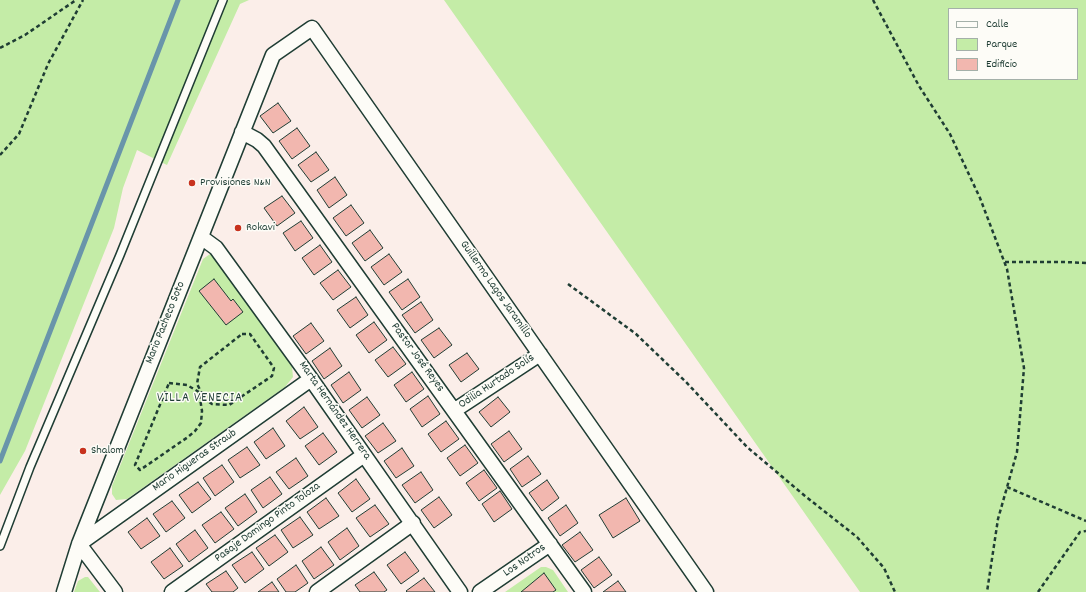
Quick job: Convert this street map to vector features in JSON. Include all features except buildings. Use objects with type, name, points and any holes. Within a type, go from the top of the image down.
[{"type":"street","name":"Guillermo Lagos Jaramillo","points":[[273,56],[312,28],[706,592]]},
{"type":"street","name":"Mario Pacheco Soto","points":[[64,592],[79,544],[273,56]]},
{"type":"street","name":"Pastor José Reyes","points":[[242,132],[257,140],[264,146],[455,410],[584,592]]},
{"type":"street","name":"Marta Hernández Herrera","points":[[201,237],[216,248],[311,379],[460,592]]},
{"type":"street","name":"Odilia Hurtado Solís","points":[[455,410],[540,354]]},
{"type":"street","name":"Mario Higueras Straub","points":[[79,544],[311,379]]},
{"type":"street","name":"Pasaje Domingo Pinto Toloza","points":[[172,592],[364,455]]},
{"type":"street","points":[[317,592],[413,523]]},
{"type":"street","points":[[79,544],[115,592]]},
{"type":"street","name":"Los Notros","points":[[480,592],[550,544]]},
{"type":"lane","points":[[0,546],[30,466],[120,255],[223,0]]},
{"type":"path","points":[[0,48],[24,35],[76,0]]},
{"type":"path","points":[[0,155],[19,134],[48,64],[83,0]]},
{"type":"path","points":[[873,0],[919,86],[950,134],[980,198],[1004,262],[1024,368],[1017,452],[998,519],[987,592]]},
{"type":"path","points":[[1004,262],[1086,263]]},
{"type":"path","points":[[568,284],[636,334],[686,382],[747,447],[857,537],[884,568],[895,592]]},
{"type":"path","points":[[200,392],[197,384],[197,375],[200,367],[206,360],[242,334],[250,334],[274,368],[272,376],[229,405],[212,404],[205,399],[200,392],[187,385],[169,383],[135,464],[140,470],[195,431],[201,423],[202,411],[200,392]]},
{"type":"path","points":[[1007,487],[1086,521]]},
{"type":"path","points":[[1038,592],[1080,532],[1086,531]]},
{"type":"green space","points":[[0,0],[249,0],[240,4],[167,165],[137,150],[123,188],[114,228],[25,451],[0,495]]},
{"type":"green space","points":[[444,0],[1086,0],[1086,592],[860,592]]},
{"type":"green space","points":[[210,254],[217,257],[292,367],[293,377],[285,387],[127,499],[116,500],[112,494],[112,486],[203,259]]},
{"type":"green space","points":[[541,567],[546,567],[553,570],[568,592],[505,592]]},
{"type":"green space","points":[[88,577],[100,592],[74,592],[78,581]]},
{"type":"waterway","points":[[0,461],[178,0]]},
{"type":"place","name":"Provisiones N&N","points":[[192,183]]},
{"type":"place","name":"Rokavi","points":[[238,228]]},
{"type":"place","name":"Shalom","points":[[83,451]]},
{"type":"district","name":"VILLA VENECIA","points":[[200,399]]}]
